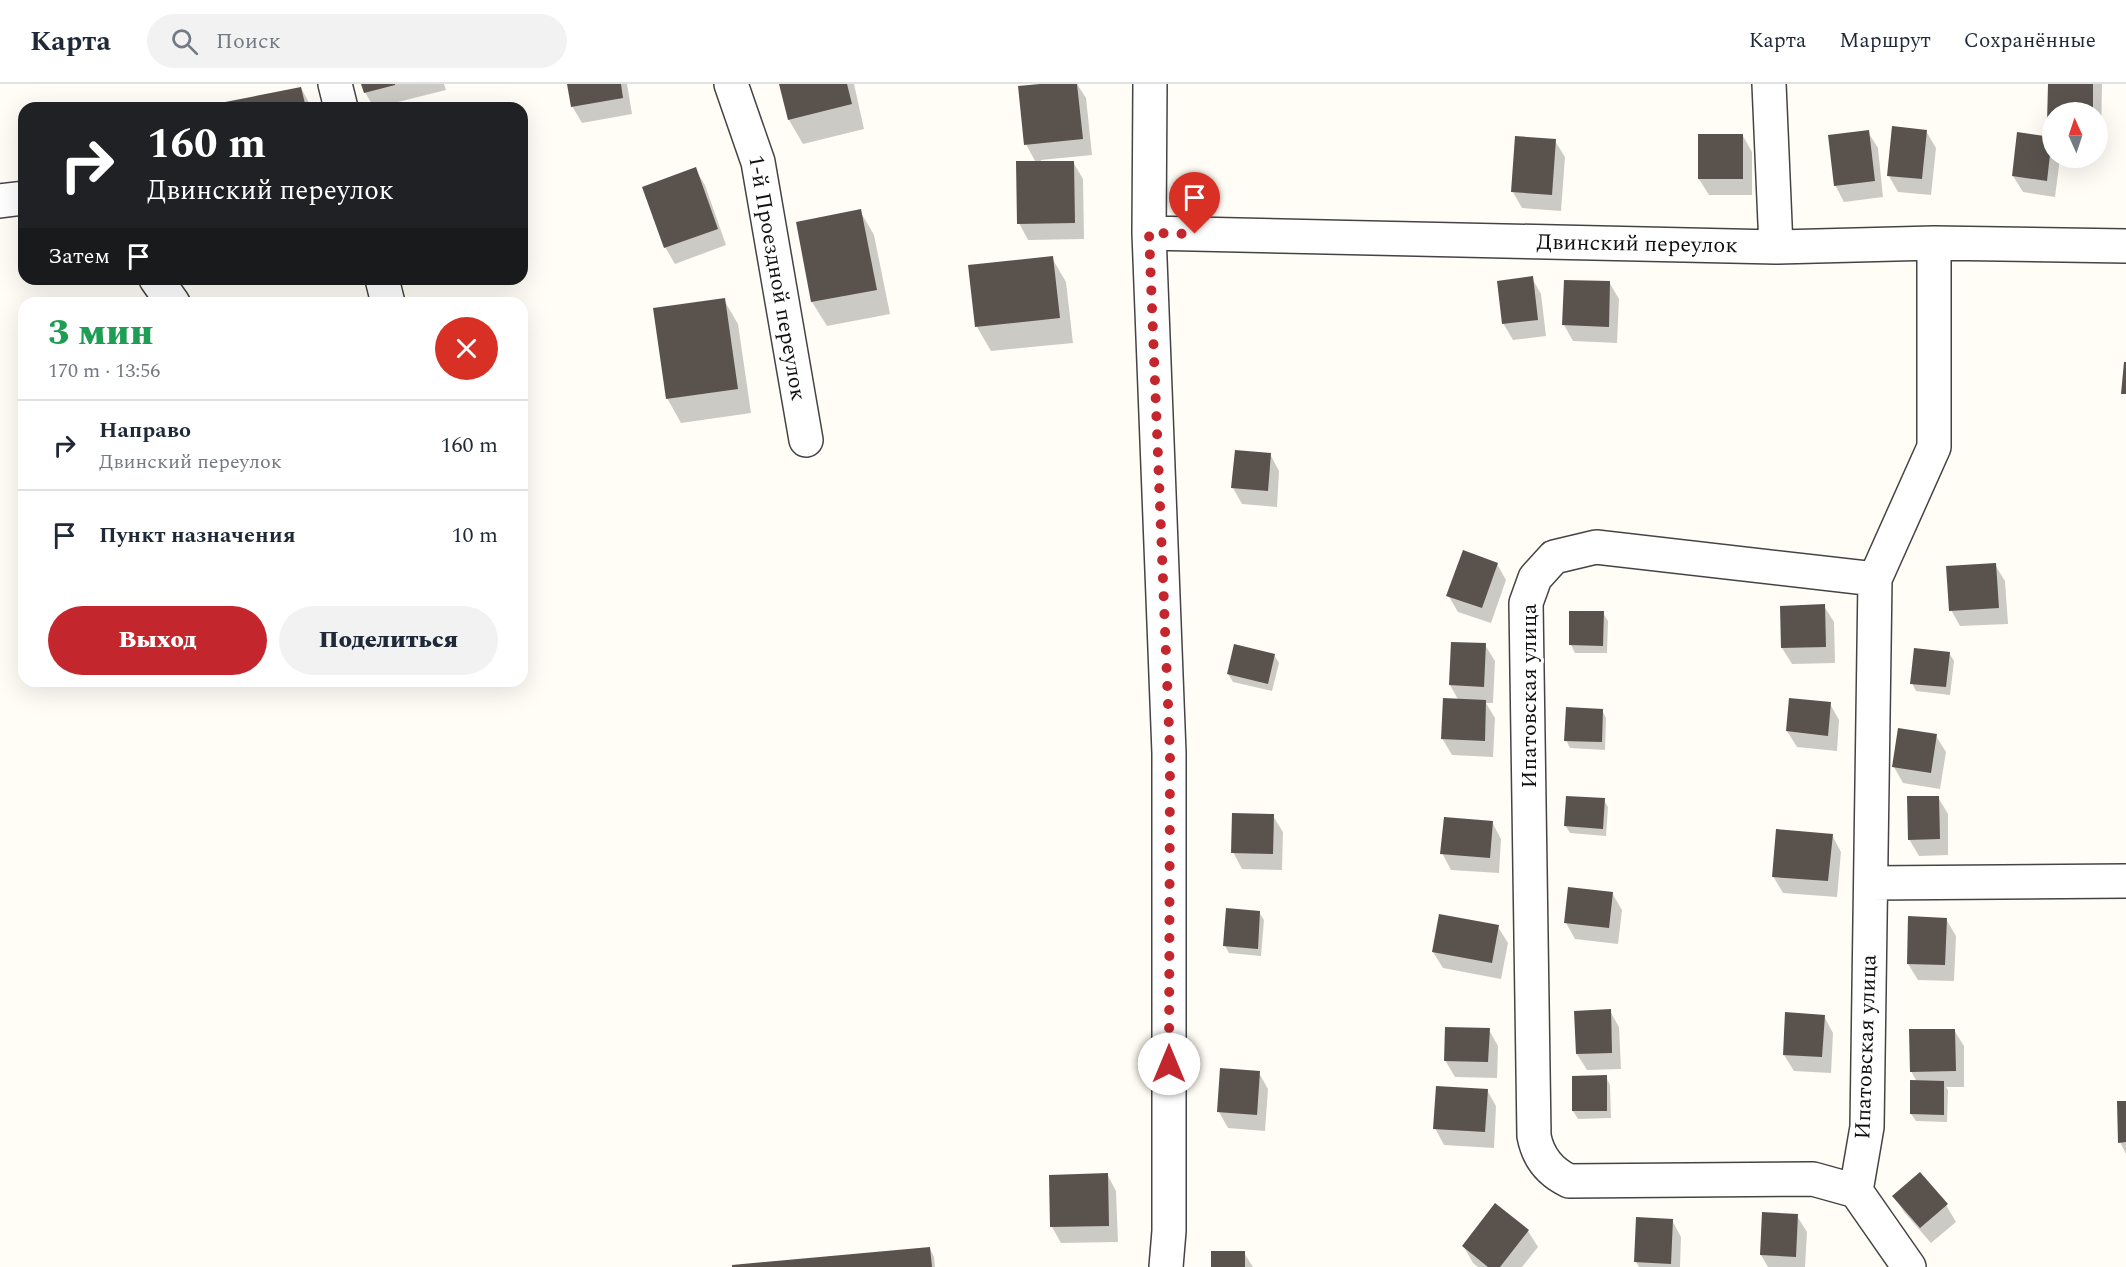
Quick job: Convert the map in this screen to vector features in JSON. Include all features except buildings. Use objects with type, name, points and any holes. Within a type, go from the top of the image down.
[{"type":"street","points":[[335,84],[340,102]]},
{"type":"street","name":"1-й Проездной переулок","points":[[731,84],[758,162],[806,440]]},
{"type":"street","points":[[1150,84],[1149,233],[1170,753],[1169,1231],[1166,1267]]},
{"type":"street","points":[[1769,84],[1776,247]]},
{"type":"street","points":[[0,201],[18,199]]},
{"type":"street","name":"Двинский переулок","points":[[1149,233],[1776,247],[1934,243],[2126,246]]},
{"type":"street","name":"Ипатовская улица","points":[[1875,579],[1596,546],[1554,557],[1535,578],[1526,603],[1534,1136],[1537,1150],[1557,1176],[1569,1181],[1813,1179],[1856,1191],[1867,1127],[1875,579],[1934,447],[1934,243]]},
{"type":"street","points":[[1870,884],[2126,881]]},
{"type":"street","points":[[1856,1191],[1909,1267]]},
{"type":"route","points":[[1169,1064],[1170,753],[1149,233],[1195,234]]}]
